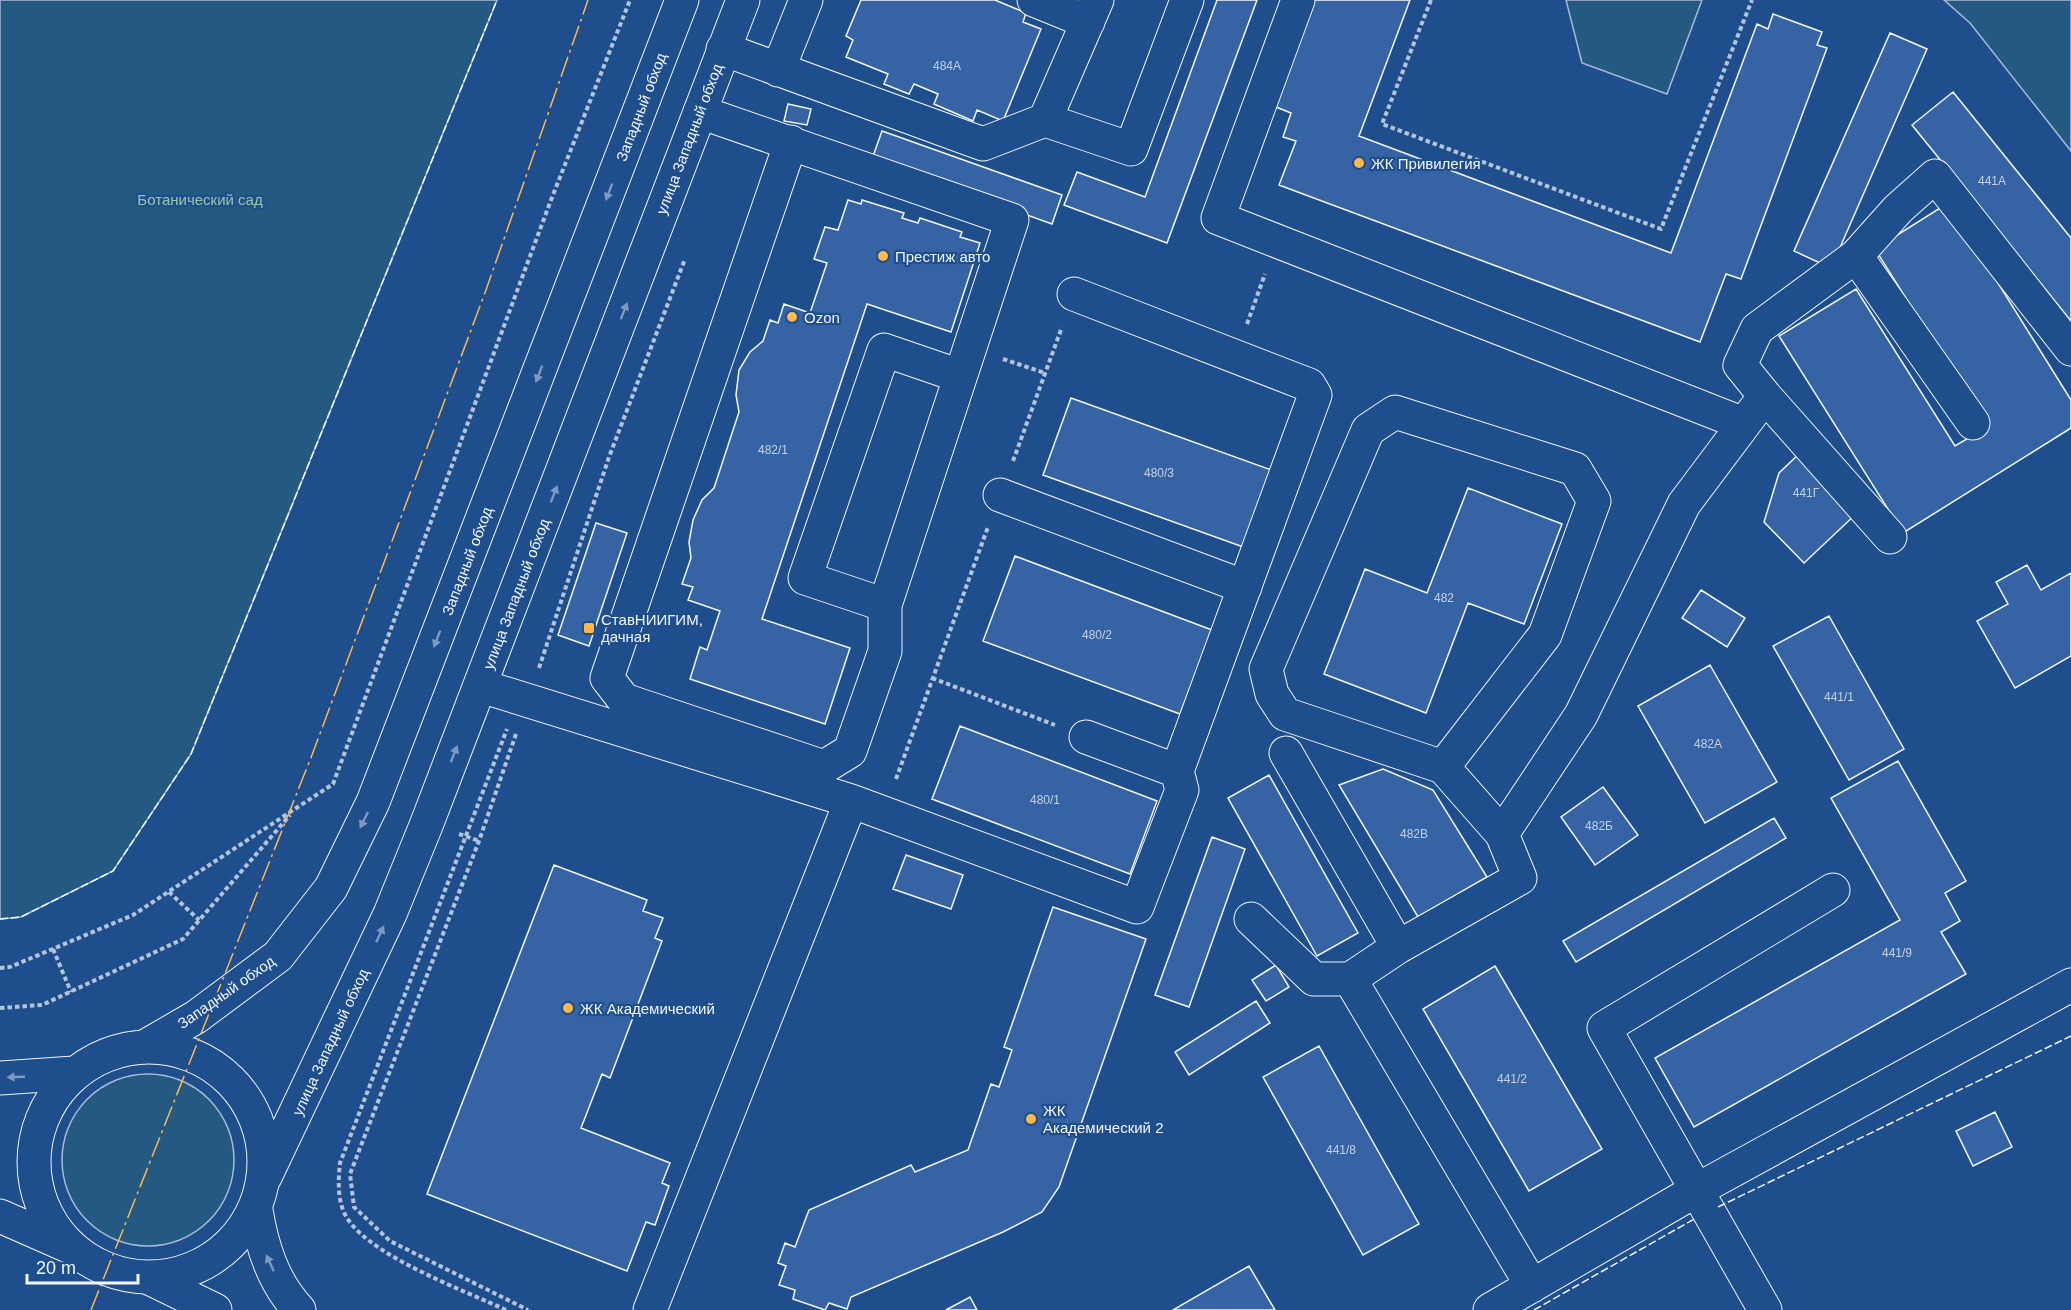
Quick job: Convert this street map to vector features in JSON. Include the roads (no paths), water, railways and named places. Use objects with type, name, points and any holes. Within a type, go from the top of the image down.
[{"type":"main road","name":"Западный обход","points":[[146,1046],[196,1017],[278,956],[331,888],[381,781],[682,0]]},
{"type":"main road","name":"улица Западный обход","points":[[265,1177],[390,914],[481,686],[743,0]]},
{"type":"main road","points":[[778,70],[806,0]]},
{"type":"main road","points":[[1034,0],[1093,11],[1045,120]]},
{"type":"main road","points":[[723,50],[983,144],[1045,120],[1131,149],[1187,0]]},
{"type":"main road","points":[[1298,0],[1218,218],[1276,243],[1744,424]]},
{"type":"main road","points":[[700,112],[791,142],[1012,220],[885,605],[885,651],[850,751],[824,767],[624,700],[607,678],[791,142]]},
{"type":"main road","points":[[1890,537],[1740,365],[1757,329],[1856,256],[1898,209],[1935,176],[2071,349]]},
{"type":"main road","points":[[1856,256],[1972,423]]},
{"type":"main road","points":[[481,686],[850,801],[1137,907],[1182,790],[1177,771],[1315,395],[1309,385],[1074,294]]},
{"type":"main road","points":[[885,605],[805,578],[884,350],[965,361]]},
{"type":"main road","points":[[1502,834],[1581,715],[1684,504],[1765,396]]},
{"type":"main road","points":[[1251,919],[1314,979],[1350,979],[1398,947],[1520,878],[1502,834],[1443,767],[1285,714],[1272,694],[1266,669],[1368,430],[1395,412],[1575,469],[1594,501],[1545,635],[1443,767]]},
{"type":"main road","points":[[1000,495],[1245,587]]},
{"type":"main road","points":[[1086,736],[1177,771]]},
{"type":"main road","points":[[1286,753],[1398,947]]},
{"type":"main road","points":[[650,1310],[850,801]]},
{"type":"main road","points":[[1765,1310],[1604,1028],[1833,890]]},
{"type":"main road","points":[[1350,979],[1532,1286]]},
{"type":"main road","points":[[1491,1310],[1695,1191],[2071,985]]},
{"type":"main road","points":[[70,1247],[46,1216],[34,1179],[35,1139],[49,1103],[74,1073],[108,1053],[146,1046],[186,1051],[222,1070],[248,1100],[263,1137],[265,1177],[256,1210],[230,1246],[193,1270],[149,1278]]},
{"type":"main road","points":[[0,1078],[74,1073]]},
{"type":"main road","points":[[256,1210],[263,1248],[284,1294],[299,1310]]},
{"type":"main road","points":[[0,1216],[70,1247],[106,1270],[149,1278],[215,1310]]},
{"type":"place","name":"ЖК Привилегия","points":[[1359,163]]},
{"type":"place","name":"Престиж авто","points":[[883,256]]},
{"type":"place","name":"Ozon","points":[[792,317]]},
{"type":"place","name":"СтавНИИГИМ, дачная","points":[[589,628]]},
{"type":"place","name":"ЖК Академический","points":[[568,1008]]},
{"type":"place","name":"ЖК Академический 2","points":[[1031,1119]]},
{"type":"park label","name":"Ботанический сад","points":[[200,199]]}]
